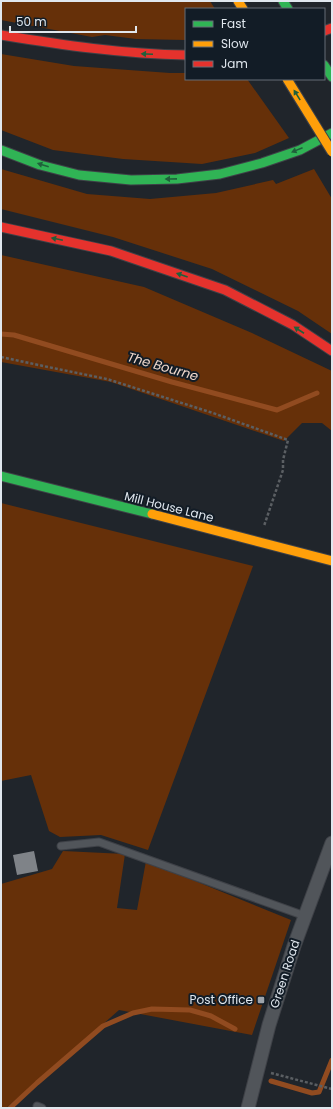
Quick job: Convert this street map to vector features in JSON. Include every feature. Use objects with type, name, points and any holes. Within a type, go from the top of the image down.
[{"type":"main road","points":[[1,36],[88,49],[185,55]]},
{"type":"main road","points":[[325,66],[332,77]]},
{"type":"main road","points":[[287,80],[332,152]]},
{"type":"main road","points":[[1,150],[40,164],[79,174],[131,180],[177,179],[220,174],[262,163],[300,150],[332,134]]},
{"type":"main road","points":[[1,227],[111,251],[225,290],[293,325],[332,351]]},
{"type":"main road","name":"Mill House Lane","points":[[1,476],[332,561]]},
{"type":"street","name":"Green Road","points":[[248,1108],[269,1025],[294,946],[332,843]]},
{"type":"lane","points":[[61,846],[99,842],[305,916]]},
{"type":"path","points":[[1,357],[107,379],[214,413],[288,440],[283,460],[283,470],[259,542]]},
{"type":"path","points":[[258,1070],[331,1089]]},
{"type":"shaded area","points":[[1,1],[210,1],[214,8],[185,8],[185,40],[136,39],[105,35],[92,37],[1,20]]},
{"type":"shaded area","points":[[1,54],[74,66],[185,73],[185,80],[248,80],[289,138],[255,153],[202,164],[123,159],[53,150],[1,130]]},
{"type":"shaded area","points":[[1,169],[87,194],[150,199],[216,193],[273,180],[276,184],[314,169],[332,199],[332,334],[298,311],[212,269],[113,237],[1,209]]},
{"type":"shaded area","points":[[1,255],[144,287],[252,333],[332,371],[332,431],[322,423],[302,423],[284,441],[111,382],[1,362]]},
{"type":"shaded area","points":[[1,503],[253,566],[148,850],[101,835],[60,837],[49,831],[31,775],[1,781]]},
{"type":"shaded area","points":[[63,851],[125,854],[117,908],[137,910],[146,861],[291,920],[252,1035],[119,1010],[6,1108],[1,1108],[1,884],[52,869]]},
{"type":"building","points":[[34,851],[38,871],[17,875],[13,855]]},
{"type":"waterway","name":"The Bourne","points":[[1,334],[14,335],[172,382],[277,410],[317,393]]},
{"type":"waterway","points":[[10,1108],[103,1026],[133,1013],[152,1009],[190,1010],[211,1016],[235,1029]]},
{"type":"waterway","points":[[271,1081],[312,1093],[319,1092],[332,1060]]},
{"type":"traffic: fast","points":[[283,1],[287,8]]},
{"type":"traffic: fast","points":[[325,66],[332,77]]},
{"type":"traffic: fast","points":[[1,150],[40,165],[79,175],[131,180],[177,179],[220,174],[262,163],[300,150],[332,133]]},
{"type":"traffic: fast","points":[[1,476],[152,514]]},
{"type":"traffic: slow","points":[[238,1],[242,8]]},
{"type":"traffic: slow","points":[[288,80],[332,152]]},
{"type":"traffic: slow","points":[[152,514],[332,561]]},
{"type":"traffic: jam","points":[[325,31],[332,28]]},
{"type":"traffic: jam","points":[[1,35],[93,48],[140,53],[185,55]]},
{"type":"traffic: jam","points":[[1,227],[111,251],[225,290],[293,325],[332,351]]},
{"type":"place","name":"Post Office","points":[[261,1000]]}]
